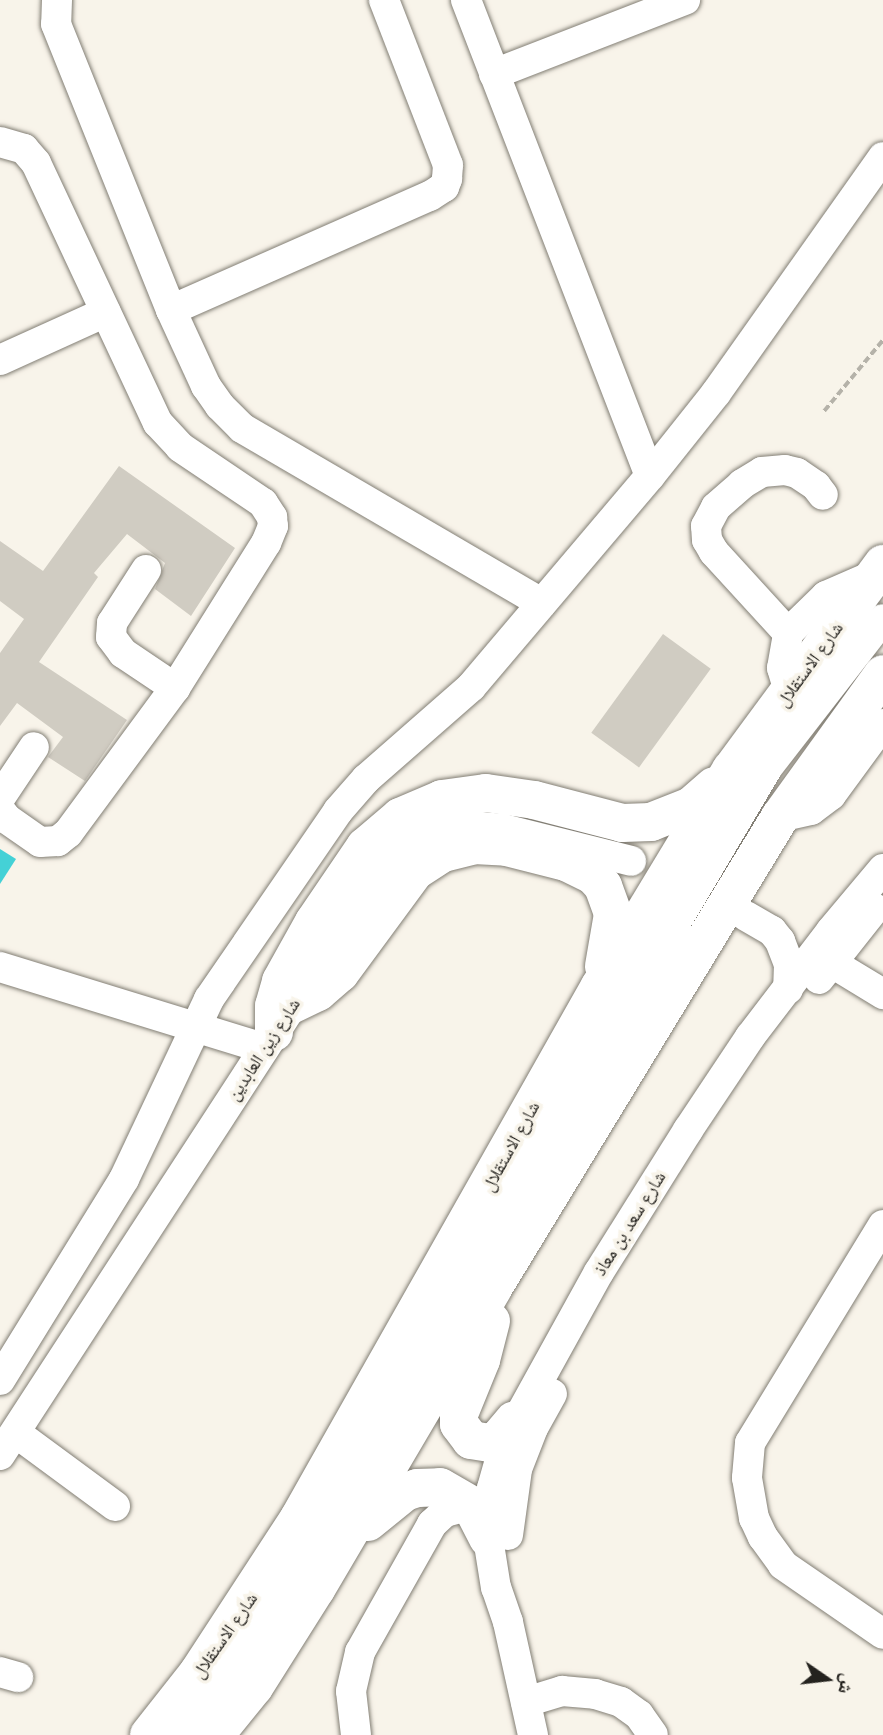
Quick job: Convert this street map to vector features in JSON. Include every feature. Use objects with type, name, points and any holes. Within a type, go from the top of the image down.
[{"type":"highway","name":"شارع الاستقلال","points":[[149,1735],[198,1673],[299,1518],[600,986],[731,770],[879,569]]},
{"type":"highway","points":[[215,1735],[254,1687],[345,1542],[493,1288],[780,817],[883,674]]},
{"type":"highway","points":[[276,1028],[277,993],[309,932],[365,846],[400,817],[442,799],[486,793],[534,800],[622,822],[651,822],[691,806],[731,770]]},
{"type":"highway","points":[[276,1028],[340,973],[415,871],[443,853],[474,845],[507,847],[566,862],[580,866],[598,880],[610,899],[613,914],[600,986]]},
{"type":"highway","points":[[493,1288],[487,1343],[459,1414],[459,1424],[471,1440],[490,1443],[499,1438],[514,1420]]},
{"type":"highway","points":[[345,1542],[394,1499],[416,1488],[440,1487],[471,1505],[488,1538]]},
{"type":"street","points":[[57,0],[56,24],[171,310],[206,386],[220,406],[242,428],[542,603]]},
{"type":"street","points":[[171,310],[430,196],[443,187],[447,179],[447,165],[384,0]]},
{"type":"street","points":[[466,0],[650,475]]},
{"type":"street","points":[[494,74],[685,0]]},
{"type":"street","points":[[0,142],[24,149],[36,163],[158,423],[180,447],[263,503],[272,517],[271,535],[175,688],[64,838],[40,842],[7,819],[0,810]]},
{"type":"street","points":[[0,1380],[124,1179],[194,1026],[225,972],[352,795],[471,687],[650,475],[716,393],[883,157]]},
{"type":"street","points":[[0,360],[106,312]]},
{"type":"street","points":[[788,633],[714,552],[707,540],[706,526],[716,507],[742,484],[762,472],[785,470],[796,473],[816,486],[822,495]]},
{"type":"street","points":[[789,691],[782,668],[788,633],[826,596],[879,569]]},
{"type":"street","points":[[146,570],[112,623],[111,637],[123,653],[175,688]]},
{"type":"street","points":[[181,1735],[235,1660],[312,1537],[768,767],[831,682],[883,619]]},
{"type":"street","points":[[195,1735],[243,1670],[290,1596],[746,820],[813,720],[883,633]]},
{"type":"street","points":[[780,817],[811,810],[831,795],[883,724]]},
{"type":"street","points":[[0,798],[34,747]]},
{"type":"street","name":"شارع زين العابدين","points":[[8,1444],[385,863],[419,837],[450,827],[482,825],[631,861]]},
{"type":"street","name":"شارع سعد بن معاذ","points":[[533,1735],[508,1622],[496,1588],[488,1538],[492,1488],[514,1420],[750,1037],[831,931],[883,869]]},
{"type":"street","name":"شارع سعد بن معاذ","points":[[508,1622],[512,1597],[509,1514],[524,1448],[662,1183],[883,899]]},
{"type":"street","points":[[746,916],[772,931],[795,935],[831,931]]},
{"type":"street","points":[[772,931],[780,941],[789,964],[788,989]]},
{"type":"street","points":[[832,963],[883,994]]},
{"type":"street","points":[[0,967],[194,1026],[276,1028]]},
{"type":"street","points":[[883,1225],[750,1443],[747,1478],[754,1518],[763,1537],[783,1565],[883,1634]]},
{"type":"street","points":[[8,1444],[115,1506]]},
{"type":"street","points":[[416,1488],[428,1509],[432,1524]]},
{"type":"street","points":[[356,1735],[351,1691],[360,1652],[432,1524],[445,1512],[471,1505]]},
{"type":"street","points":[[526,1703],[562,1691],[595,1694],[621,1702],[639,1715],[653,1735]]},
{"type":"path","points":[[824,411],[883,341]]},
{"type":"water","points":[[0,849],[16,859],[0,884]]},
{"type":"building","points":[[119,466],[235,548],[191,616],[155,589],[165,563],[127,534],[94,573],[98,577],[39,662],[127,720],[85,781],[48,757],[63,737],[17,703],[0,726],[0,653],[24,619],[0,601],[0,541],[43,571]]},
{"type":"building","points":[[663,634],[711,669],[639,767],[591,733]]}]
